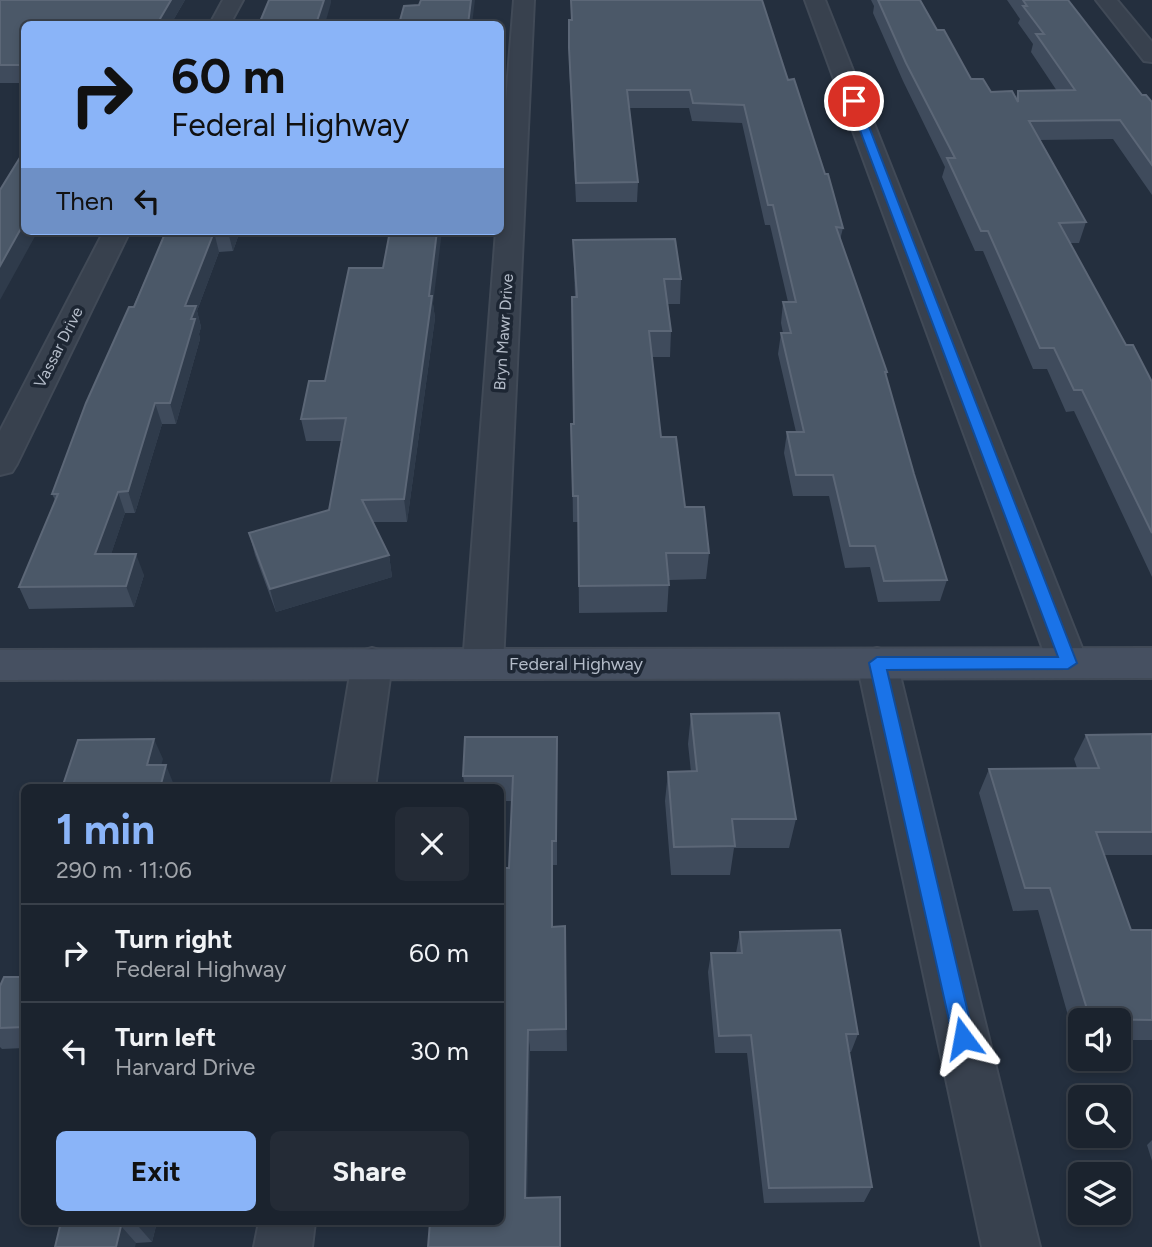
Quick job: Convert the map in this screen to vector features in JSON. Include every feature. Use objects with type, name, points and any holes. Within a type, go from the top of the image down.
[{"type":"main road","name":"Federal Highway","points":[[0,665],[1152,663]]},
{"type":"street","points":[[222,21],[233,0]]},
{"type":"street","name":"Bryn Mawr Drive","points":[[483,664],[524,0]]},
{"type":"street","points":[[815,0],[1068,663]]},
{"type":"street","points":[[1106,0],[1152,56]]},
{"type":"street","name":"Vassar Drive","points":[[0,464],[115,235]]},
{"type":"street","points":[[355,784],[372,663]]},
{"type":"street","points":[[877,663],[1011,1247]]},
{"type":"street","points":[[283,1247],[287,1225]]},
{"type":"building","points":[[0,0],[171,0],[159,21],[21,21],[21,65],[0,65]]},
{"type":"building","points":[[269,0],[324,0],[317,21],[260,21]]},
{"type":"building","points":[[421,0],[471,0],[468,21],[400,21],[404,6],[419,5]]},
{"type":"building","points":[[571,0],[762,0],[788,80],[794,79],[825,174],[828,174],[843,228],[836,227],[887,372],[914,474],[947,580],[884,581],[875,546],[850,546],[833,475],[796,475],[787,432],[804,432],[781,333],[791,333],[783,302],[796,302],[773,205],[768,205],[744,105],[693,103],[690,90],[627,90],[638,182],[576,183],[569,48]]},
{"type":"building","points":[[878,0],[920,0],[937,30],[944,30],[971,79],[983,79],[991,92],[1012,91],[1018,102],[1018,91],[1075,90],[1036,34],[1044,34],[1023,6],[1027,6],[1023,0],[1068,0],[1142,95],[1146,95],[1152,102],[1152,165],[1120,120],[1029,121],[1086,222],[1059,223],[1126,345],[1133,345],[1152,382],[1152,533],[1082,390],[1074,390],[1054,348],[1040,348],[988,231],[981,231],[947,158],[955,158],[906,63]]},
{"type":"building","points":[[21,156],[21,228],[0,266],[0,190]]},
{"type":"building","points":[[164,235],[213,235],[185,306],[196,306],[191,319],[195,319],[170,403],[155,403],[128,491],[118,492],[95,554],[136,554],[126,586],[19,587],[58,494],[52,494],[86,403],[129,307],[134,307]]},
{"type":"building","points":[[389,235],[437,235],[429,296],[432,296],[404,499],[362,500],[389,555],[270,589],[249,533],[329,510],[346,418],[301,419],[309,381],[325,381],[349,268],[383,268]]},
{"type":"building","points":[[675,239],[681,279],[664,279],[671,331],[649,331],[661,437],[676,437],[685,507],[704,507],[709,553],[666,553],[669,585],[579,586],[578,496],[573,496],[571,424],[574,424],[572,297],[577,297],[573,240]]},
{"type":"building","points":[[779,713],[796,819],[732,819],[735,846],[674,847],[668,772],[697,771],[691,714]]},
{"type":"building","points":[[1152,734],[1152,832],[1096,832],[1131,930],[1152,930],[1152,1020],[1131,1020],[1131,1008],[1087,1008],[1050,888],[1025,888],[989,769],[1099,768],[1086,735]]},
{"type":"building","points":[[465,737],[557,737],[556,841],[552,841],[552,927],[565,926],[566,1029],[528,1030],[525,1198],[560,1197],[560,1247],[428,1247],[430,1225],[504,1225],[504,868],[509,868],[513,776],[463,776]]},
{"type":"building","points":[[154,739],[147,765],[166,765],[161,784],[63,784],[78,740]]},
{"type":"building","points":[[840,930],[858,1034],[846,1034],[872,1187],[769,1188],[751,1035],[719,1036],[711,953],[742,953],[740,932]]},
{"type":"building","points":[[4,977],[21,977],[21,1027],[0,1028],[0,986]]},
{"type":"building","points":[[60,1225],[138,1225],[121,1226],[116,1247],[55,1247]]},
{"type":"route","points":[[854,101],[1068,663],[877,663],[963,1038]]}]
